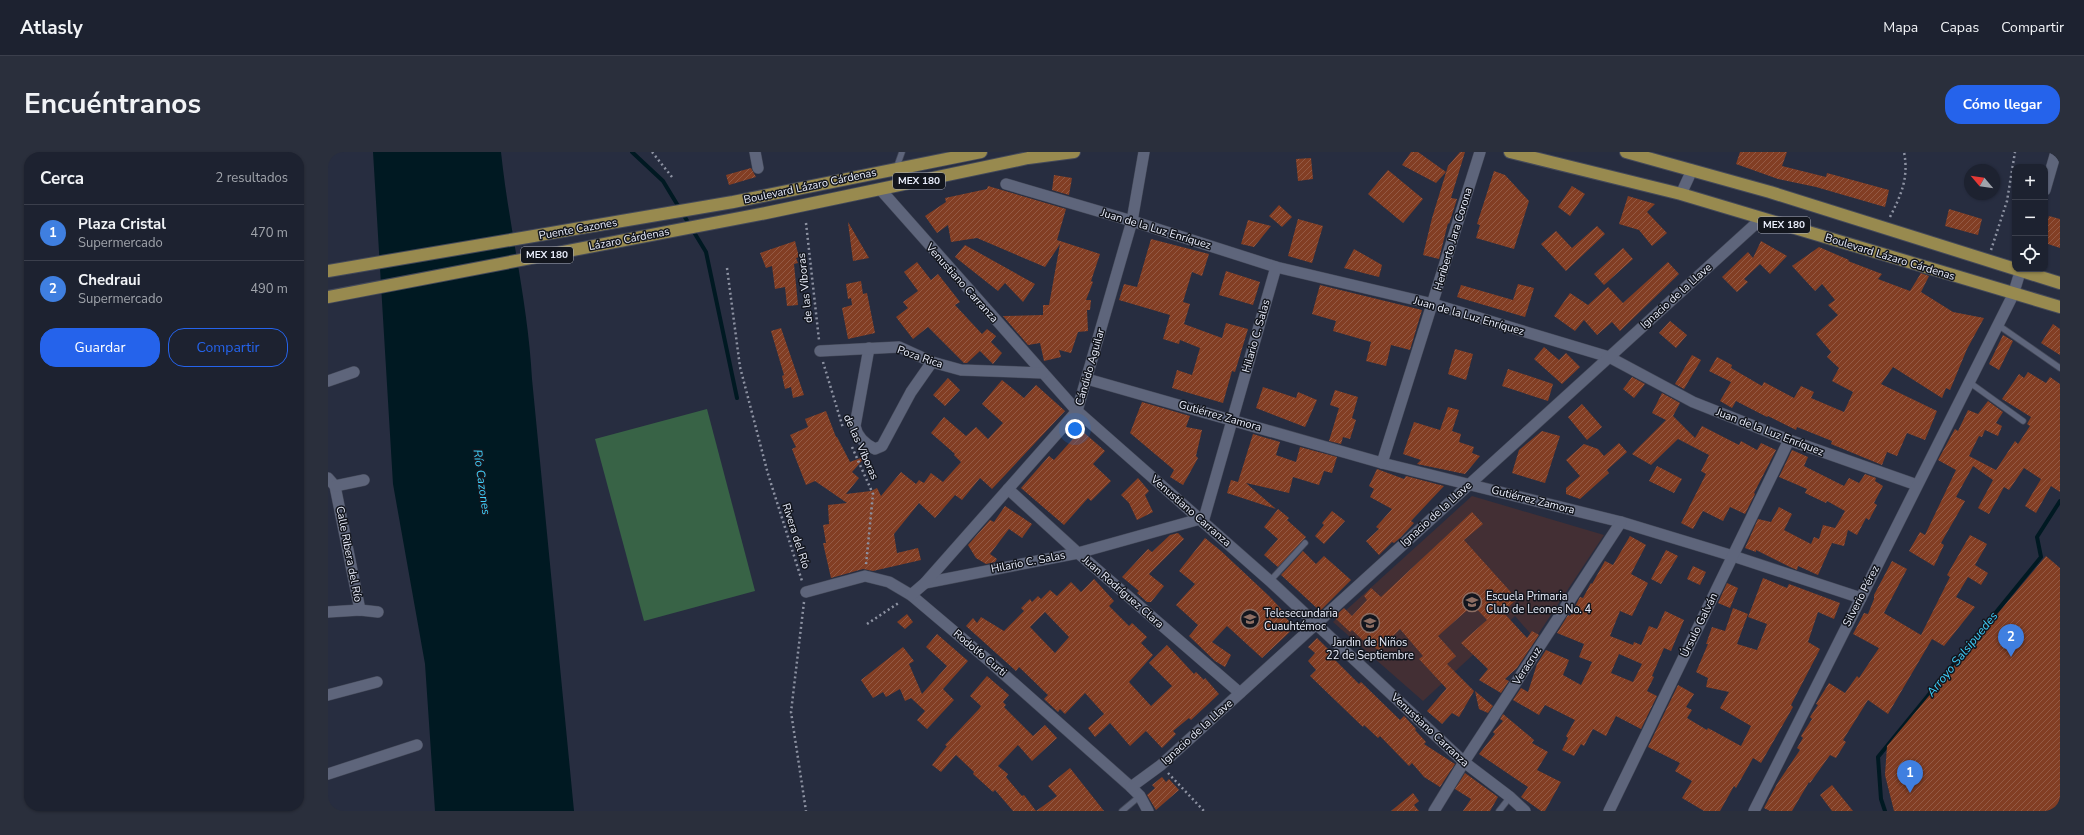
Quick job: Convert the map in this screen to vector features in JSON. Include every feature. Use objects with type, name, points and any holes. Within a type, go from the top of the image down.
[{"type":"main road","name":"Boulevard Lázaro Cárdenas","points":[[733,202],[981,152]]},
{"type":"main road","name":"Boulevard Lázaro Cárdenas","points":[[766,213],[898,185],[1014,156],[1074,152]]},
{"type":"main road","name":"Boulevard Lázaro Cárdenas","points":[[1510,152],[1681,194],[2013,295],[2058,307]]},
{"type":"main road","name":"MEX 180","points":[[1626,152],[1770,192],[2012,268]]},
{"type":"main road","name":"Puente Cazones","points":[[328,271],[733,202]]},
{"type":"main road","name":"Lázaro Cárdenas","points":[[328,297],[766,213]]},
{"type":"main road","name":"MEX 180","points":[[2024,272],[2060,283]]},
{"type":"street","points":[[755,152],[758,168]]},
{"type":"street","name":"Cándido Aguilar","points":[[911,595],[925,582],[1077,411],[1132,221],[1144,152]]},
{"type":"street","name":"Heriberto Jara Corona","points":[[1382,463],[1480,152]]},
{"type":"street","points":[[2048,180],[2056,152]]},
{"type":"street","points":[[1681,194],[1692,170]]},
{"type":"street","name":"Juan de la Luz Enríquez","points":[[1006,184],[1132,221],[1276,267],[1433,304],[1609,357],[1693,402],[1788,440],[1917,485]]},
{"type":"street","name":"Venustiano Carranza","points":[[880,189],[1077,411],[1270,581],[1464,762],[1510,797],[1525,811]]},
{"type":"street","name":"Ignacio de la Llave","points":[[1131,787],[1161,765],[1762,218]]},
{"type":"street","name":"Hilario C. Salas","points":[[925,582],[1078,553],[1201,520],[1232,420],[1276,267]]},
{"type":"street","name":"Silverio Pérez","points":[[1754,811],[2013,295],[2021,272]]},
{"type":"street","name":"Poza Rica","points":[[820,351],[899,347],[932,362],[961,370],[1043,373]]},
{"type":"street","points":[[869,348],[855,426],[857,434],[868,446],[875,449],[882,446],[911,392],[932,362]]},
{"type":"street","points":[[328,381],[354,372]]},
{"type":"street","name":"Gutiérrez Zamora","points":[[1087,379],[1382,463],[1621,522],[1733,556],[1861,598]]},
{"type":"street","name":"Úrsulo Galván","points":[[1608,811],[1788,440]]},
{"type":"street","points":[[332,482],[364,480]]},
{"type":"street","name":"Calle Ribera del Río","points":[[332,482],[360,610]]},
{"type":"street","name":"Juan Rodríguez Clara","points":[[1008,489],[1078,553],[1240,693]]},
{"type":"street","name":"Veracruz","points":[[1434,811],[1464,762],[1621,522]]},
{"type":"street","name":"Rodolfo Curti","points":[[806,592],[865,576],[889,582],[911,595],[989,660],[1131,787]]},
{"type":"street","points":[[328,612],[360,610],[378,612]]},
{"type":"street","points":[[328,695],[377,682]]},
{"type":"street","points":[[328,774],[417,745]]},
{"type":"street","points":[[1131,787],[1140,796],[1148,811]]},
{"type":"lane","points":[[898,185],[896,169],[902,152]]},
{"type":"lane","points":[[1998,325],[2060,368]]},
{"type":"lane","points":[[1969,382],[2023,421]]},
{"type":"lane","points":[[1270,581],[1305,543]]},
{"type":"lane","points":[[1122,811],[1140,796]]},
{"type":"lane","points":[[1499,811],[1510,797]]},
{"type":"path","points":[[652,152],[672,177]]},
{"type":"path","points":[[1884,229],[1901,195],[1907,167],[1904,152]]},
{"type":"path","points":[[1987,261],[2007,202],[2015,152]]},
{"type":"path","name":"de las Víboras","points":[[806,223],[820,351]]},
{"type":"path","name":"Rivera del Río","points":[[727,268],[740,367],[768,474],[806,592],[793,679],[791,712],[806,811]]},
{"type":"path","name":"de las Viboras","points":[[820,351],[843,429]]},
{"type":"path","name":"de las Viboras","points":[[850,443],[873,494],[865,576]]},
{"type":"path","points":[[867,624],[911,595]]},
{"type":"path","points":[[1161,765],[1204,811]]},
{"type":"shaded area","name":"Escuela Primaria Club de Leones No. 4","points":[[1472,496],[1604,535],[1535,639],[1515,616],[1423,701],[1333,622]]},
{"type":"green space","points":[[707,409],[755,591],[644,621],[595,439]]},
{"type":"water","name":"Río Cazones","points":[[373,152],[501,152],[504,180],[527,322],[574,811],[435,811],[425,664],[393,484]]},
{"type":"building","points":[[1411,152],[1418,152],[1446,172],[1436,183],[1402,165]]},
{"type":"building","points":[[1460,152],[1465,152],[1451,198],[1457,199],[1449,224],[1448,223],[1439,259],[1423,255],[1432,218],[1448,166]]},
{"type":"building","points":[[1740,152],[1787,152],[1782,166],[1826,177],[1827,173],[1889,190],[1885,207],[1816,187],[1778,179],[1736,164]]},
{"type":"building","points":[[1311,158],[1313,179],[1298,181],[1296,159]]},
{"type":"building","points":[[751,168],[756,177],[729,185],[726,175]]},
{"type":"building","points":[[1388,170],[1423,199],[1403,223],[1368,194]]},
{"type":"building","points":[[1494,171],[1505,175],[1529,201],[1514,249],[1476,238],[1480,225],[1477,224]]},
{"type":"building","points":[[1054,175],[1072,178],[1069,195],[1052,190]]},
{"type":"building","points":[[988,186],[1066,209],[1057,240],[1100,254],[1091,281],[1093,282],[1086,300],[1091,300],[1090,310],[1087,310],[1088,331],[1078,332],[1071,353],[1059,350],[1061,357],[1044,361],[1040,343],[1028,345],[1003,316],[1043,315],[1043,305],[1049,305],[1060,244],[1045,267],[977,238],[951,242],[948,225],[937,233],[925,216],[946,202],[945,198],[987,189]]},
{"type":"building","points":[[1572,186],[1585,194],[1570,216],[1558,207]]},
{"type":"building","points":[[1628,196],[1655,204],[1647,212],[1667,233],[1652,246],[1639,230],[1619,224]]},
{"type":"building","points":[[1279,205],[1292,217],[1282,227],[1269,216]]},
{"type":"building","points":[[1949,209],[1982,219],[1978,235],[1945,226]]},
{"type":"building","points":[[2049,216],[2060,219],[2060,248],[2048,244]]},
{"type":"building","points":[[1298,219],[1323,226],[1312,263],[1288,256]]},
{"type":"building","points":[[1248,220],[1271,226],[1254,247],[1241,244]]},
{"type":"building","points":[[848,222],[869,258],[853,261]]},
{"type":"building","points":[[1597,226],[1605,234],[1566,271],[1541,244],[1556,231],[1572,248]]},
{"type":"building","points":[[1151,239],[1209,254],[1202,276],[1192,272],[1183,302],[1190,304],[1184,324],[1222,338],[1226,323],[1248,329],[1235,372],[1232,371],[1223,403],[1172,388],[1177,370],[1192,375],[1200,348],[1180,340],[1179,344],[1163,339],[1170,315],[1119,300],[1124,284],[1137,287]]},
{"type":"building","points":[[795,241],[799,257],[796,258],[798,263],[794,264],[798,305],[787,306],[785,287],[775,289],[772,266],[766,268],[760,253]]},
{"type":"building","points":[[1761,241],[1787,256],[1770,274],[1760,264],[1744,279],[1748,282],[1737,292],[1722,277],[1748,252],[1753,258]]},
{"type":"building","points":[[965,245],[1035,284],[1023,302],[1005,283],[998,291],[955,257]]},
{"type":"building","points":[[1819,247],[1849,260],[1848,261],[1882,274],[1878,279],[1910,291],[1921,273],[1929,276],[1921,292],[1953,312],[1984,318],[1967,349],[1950,390],[1946,388],[1942,398],[1893,367],[1881,384],[1937,411],[1925,440],[1907,433],[1897,456],[1887,452],[1882,465],[1831,444],[1832,441],[1797,427],[1796,430],[1736,401],[1732,408],[1720,401],[1731,382],[1709,371],[1717,357],[1732,365],[1731,368],[1762,386],[1764,382],[1794,398],[1801,386],[1814,392],[1811,398],[1844,412],[1853,392],[1832,381],[1839,368],[1827,357],[1831,352],[1816,334],[1838,315],[1828,305],[1835,300],[1822,284],[1815,291],[1792,266]]},
{"type":"building","points":[[1623,248],[1633,259],[1604,285],[1594,274]]},
{"type":"building","points":[[1354,249],[1382,265],[1379,277],[1344,268]]},
{"type":"building","points":[[917,262],[931,280],[938,274],[960,302],[955,305],[982,334],[987,329],[996,336],[991,342],[1002,353],[993,364],[980,351],[967,363],[964,363],[928,327],[913,339],[896,317],[908,308],[903,302],[918,291],[904,272]]},
{"type":"building","points":[[1668,262],[1679,274],[1620,331],[1612,322],[1597,335],[1584,320],[1575,331],[1554,316],[1570,293],[1588,305],[1608,287],[1623,303]]},
{"type":"building","points":[[1226,271],[1260,282],[1253,305],[1219,295]]},
{"type":"building","points":[[861,281],[863,294],[867,293],[875,333],[848,339],[842,308],[852,305],[851,298],[848,299],[846,284]]},
{"type":"building","points":[[1518,284],[1534,288],[1525,317],[1457,297],[1461,285],[1513,300]]},
{"type":"building","points":[[1320,285],[1422,310],[1410,350],[1391,345],[1386,366],[1366,361],[1371,342],[1333,331],[1336,321],[1312,314]]},
{"type":"building","points":[[1670,321],[1687,335],[1676,348],[1659,333]]},
{"type":"building","points":[[2053,324],[2060,329],[2060,355],[2041,343]]},
{"type":"building","points":[[781,328],[804,395],[793,398],[791,387],[785,389],[782,376],[784,375],[771,331]]},
{"type":"building","points":[[2003,335],[2013,341],[1999,370],[1989,364]]},
{"type":"building","points":[[1544,347],[1559,360],[1566,353],[1580,367],[1562,384],[1534,359]]},
{"type":"building","points":[[1455,349],[1473,354],[1466,380],[1448,374]]},
{"type":"building","points":[[1692,355],[1701,360],[1684,389],[1675,384]]},
{"type":"building","points":[[1508,369],[1553,384],[1548,401],[1502,386]]},
{"type":"building","points":[[2028,372],[2046,383],[2050,377],[2060,384],[2060,492],[2051,486],[2036,513],[2025,506],[2041,479],[2024,468],[2009,490],[2004,487],[1989,514],[1978,508],[1993,480],[1973,466],[1956,497],[1965,501],[1941,543],[1944,545],[1934,566],[1909,551],[1920,532],[1925,535],[1956,470],[1938,460],[1955,429],[1958,431],[1968,410],[1978,414],[1988,401],[2003,412],[1996,423],[2002,426],[1998,436],[1985,430],[1982,437],[1979,436],[1969,456],[1996,470],[2015,441],[2018,444],[2030,426],[2027,424],[2031,417],[2002,399],[2019,374],[2024,378]]},
{"type":"building","points":[[1632,377],[1645,384],[1634,398],[1623,389]]},
{"type":"building","points":[[948,378],[960,390],[945,406],[933,395]]},
{"type":"building","points":[[1002,380],[1024,398],[1036,385],[1065,411],[992,489],[980,478],[962,500],[955,495],[935,518],[919,503],[894,534],[897,553],[918,548],[921,560],[873,571],[863,569],[831,578],[823,543],[826,543],[823,525],[829,524],[828,505],[847,503],[815,481],[806,485],[792,449],[796,447],[790,435],[808,427],[805,419],[826,411],[836,437],[850,462],[866,456],[852,472],[859,478],[846,494],[871,491],[877,488],[881,496],[901,472],[916,484],[919,480],[924,483],[931,473],[943,482],[961,462],[954,455],[955,454],[931,433],[944,417],[966,436],[976,427],[988,439],[1003,423],[982,404]]},
{"type":"building","points":[[1263,387],[1296,398],[1298,392],[1317,400],[1305,427],[1256,408]]},
{"type":"building","points":[[1335,390],[1358,397],[1352,418],[1356,420],[1350,439],[1343,437],[1341,444],[1329,441],[1339,408],[1330,405]]},
{"type":"building","points":[[1662,393],[1680,403],[1673,416],[1695,438],[1702,426],[1739,445],[1741,441],[1757,450],[1761,443],[1776,450],[1745,514],[1730,507],[1723,521],[1703,511],[1693,529],[1681,523],[1706,474],[1701,471],[1709,455],[1678,439],[1651,465],[1632,454],[1666,420],[1652,413]]},
{"type":"building","points":[[1142,402],[1190,416],[1186,427],[1202,430],[1196,456],[1198,458],[1183,485],[1170,477],[1174,470],[1130,433]]},
{"type":"building","points":[[1582,404],[1602,427],[1587,440],[1568,417]]},
{"type":"building","points":[[1448,407],[1459,410],[1452,431],[1461,434],[1459,442],[1474,447],[1472,453],[1480,456],[1465,474],[1417,464],[1421,460],[1403,454],[1414,422],[1440,430]]},
{"type":"building","points":[[1081,430],[1105,451],[1093,464],[1111,481],[1091,501],[1088,498],[1064,525],[1021,488],[1049,456],[1054,460]]},
{"type":"building","points":[[1542,431],[1560,436],[1545,483],[1512,473],[1519,450]]},
{"type":"building","points":[[1253,434],[1280,442],[1276,455],[1296,462],[1300,447],[1337,457],[1332,473],[1324,471],[1319,485],[1293,477],[1289,493],[1246,483],[1276,509],[1227,493],[1231,480],[1238,482]]},
{"type":"building","points":[[1619,443],[1627,452],[1607,470],[1609,473],[1580,499],[1566,494],[1566,488],[1580,476],[1566,460],[1584,444],[1598,449],[1604,456]]},
{"type":"building","points":[[1792,450],[1808,457],[1804,466],[1844,486],[1849,478],[1859,483],[1865,474],[1876,478],[1875,481],[1883,486],[1874,503],[1877,505],[1869,520],[1866,518],[1857,535],[1848,530],[1844,546],[1832,543],[1818,575],[1798,566],[1797,570],[1756,550],[1756,552],[1745,548],[1758,519],[1771,522],[1779,507],[1792,514],[1784,530],[1811,544],[1814,537],[1819,539],[1823,525],[1835,528],[1845,511],[1827,501],[1826,503],[1805,493],[1807,489],[1779,477]]},
{"type":"building","points":[[1657,466],[1682,479],[1674,493],[1649,481]]},
{"type":"building","points":[[1377,469],[1404,479],[1406,476],[1444,486],[1411,521],[1414,523],[1401,537],[1394,543],[1392,542],[1379,555],[1366,541],[1379,529],[1376,527],[1392,509],[1370,497],[1374,489],[1369,486]]},
{"type":"building","points":[[1138,478],[1149,491],[1145,495],[1153,512],[1137,520],[1129,503],[1121,495]]},
{"type":"building","points":[[1005,506],[1032,524],[1022,538],[1009,529],[990,554],[997,559],[995,562],[986,564],[976,558],[968,545],[990,520],[994,522]]},
{"type":"building","points":[[1278,509],[1289,518],[1287,520],[1306,537],[1278,567],[1264,555],[1278,539],[1264,527]]},
{"type":"building","points":[[1332,511],[1345,521],[1324,544],[1315,536],[1324,525],[1322,523]]},
{"type":"building","points":[[1472,512],[1483,524],[1464,540],[1517,599],[1503,612],[1527,638],[1532,631],[1539,635],[1517,668],[1505,679],[1509,681],[1501,693],[1479,680],[1488,669],[1461,643],[1487,620],[1473,605],[1438,636],[1456,656],[1447,664],[1474,691],[1459,717],[1452,713],[1442,724],[1427,711],[1446,688],[1419,659],[1423,656],[1400,629],[1379,651],[1369,642],[1367,644],[1352,630],[1350,632],[1334,617],[1344,608],[1352,616],[1367,600],[1364,596],[1371,588],[1381,597]]},
{"type":"building","points":[[1178,533],[1184,539],[1149,574],[1164,586],[1151,602],[1147,602],[1137,593],[1139,591],[1122,577],[1148,549],[1152,552],[1170,535]]},
{"type":"building","points":[[1970,535],[1987,544],[1975,565],[1988,573],[1981,585],[1968,577],[1956,597],[1975,607],[1944,646],[1932,639],[1888,714],[1868,700],[1843,740],[1846,742],[1836,758],[1830,755],[1810,783],[1809,782],[1792,811],[1770,811],[1764,808],[1777,784],[1800,750],[1797,748],[1803,738],[1801,736],[1812,719],[1810,717],[1818,705],[1816,704],[1829,683],[1845,693],[1857,676],[1859,678],[1879,648],[1853,634],[1864,613],[1868,614],[1874,599],[1874,595],[1892,561],[1907,569],[1884,613],[1921,635],[1950,577],[1947,575]]},
{"type":"building","points":[[1630,536],[1646,545],[1631,574],[1648,583],[1632,616],[1620,611],[1610,636],[1633,645],[1634,642],[1641,645],[1649,626],[1657,629],[1665,611],[1684,620],[1671,651],[1664,648],[1652,676],[1654,677],[1647,691],[1657,696],[1641,729],[1616,716],[1606,736],[1593,729],[1584,746],[1581,744],[1574,756],[1562,750],[1568,738],[1566,736],[1575,720],[1545,705],[1539,715],[1513,700],[1521,688],[1528,692],[1537,664],[1546,650],[1569,660],[1563,675],[1581,685],[1592,662],[1579,657],[1584,644],[1557,633],[1568,615],[1570,616],[1580,597],[1583,598],[1605,561],[1613,565]],"holes":[[[1619,654],[1642,664],[1633,682],[1611,673]]]},
{"type":"building","points":[[1205,538],[1269,596],[1283,611],[1281,613],[1295,627],[1262,658],[1227,626],[1212,642],[1231,655],[1225,667],[1215,661],[1189,636],[1198,625],[1176,605],[1195,584],[1179,571]]},
{"type":"building","points":[[1666,550],[1678,556],[1661,584],[1651,579]]},
{"type":"building","points":[[1303,551],[1316,564],[1324,556],[1351,580],[1320,611],[1281,575]]},
{"type":"building","points":[[2046,556],[2060,568],[2060,811],[1894,811],[1885,775],[1887,746]]},
{"type":"building","points":[[1693,566],[1706,572],[1700,585],[1687,579]]},
{"type":"building","points":[[1763,578],[1787,588],[1789,584],[1840,603],[1834,619],[1818,612],[1808,642],[1820,649],[1791,705],[1793,707],[1761,763],[1753,758],[1736,788],[1734,786],[1720,811],[1704,811],[1682,798],[1692,781],[1675,771],[1680,763],[1648,747],[1678,685],[1694,694],[1686,707],[1692,710],[1687,718],[1707,730],[1708,728],[1741,746],[1751,726],[1720,708],[1729,692],[1706,687],[1708,678],[1696,672],[1708,644],[1706,644],[1712,627],[1725,631],[1733,608],[1748,614],[1737,644],[1757,650],[1767,624],[1748,617]]},
{"type":"building","points":[[1094,579],[1114,601],[1109,606],[1129,626],[1132,623],[1147,637],[1141,643],[1153,655],[1129,682],[1151,706],[1172,686],[1149,663],[1167,645],[1194,674],[1196,672],[1204,680],[1205,678],[1219,694],[1191,720],[1189,718],[1173,731],[1176,734],[1162,748],[1146,731],[1130,746],[1110,723],[1095,737],[1088,728],[1104,714],[1085,693],[1065,714],[1060,709],[1058,712],[1044,699],[1048,695],[1019,667],[1016,671],[966,626],[973,618],[977,623],[981,617],[1004,631],[1024,611],[1021,608],[1030,599],[1032,602],[1038,596],[1041,599],[1050,590],[1057,596],[1071,582],[1081,592]],"holes":[[[1045,612],[1069,637],[1055,653],[1030,627]]]},
{"type":"building","points":[[1727,583],[1738,588],[1730,608],[1718,603]]},
{"type":"building","points":[[907,614],[913,622],[905,629],[897,622]]},
{"type":"building","points":[[937,634],[968,661],[943,689],[954,700],[927,729],[917,720],[925,711],[911,698],[905,701],[900,689],[886,697],[883,692],[873,698],[861,680],[903,647],[914,661],[909,664],[922,694],[947,666],[926,647]]},
{"type":"building","points":[[1317,638],[1332,653],[1330,655],[1359,684],[1361,682],[1400,720],[1404,716],[1426,742],[1424,744],[1455,764],[1440,787],[1424,777],[1412,763],[1409,766],[1380,736],[1378,738],[1364,725],[1363,727],[1310,676],[1316,670],[1308,661],[1315,653],[1308,647]]},
{"type":"building","points":[[987,676],[1009,695],[1003,702],[1006,705],[1004,707],[1033,736],[1045,725],[1057,738],[1032,761],[1018,745],[998,766],[1008,774],[1006,777],[1022,796],[1024,795],[1036,811],[1013,811],[995,790],[993,792],[973,774],[974,772],[956,755],[941,772],[932,765],[947,746],[945,745],[981,706],[970,696]]},
{"type":"building","points":[[1475,691],[1493,706],[1488,713],[1479,709]]},
{"type":"building","points":[[1503,714],[1534,740],[1532,743],[1548,752],[1537,770],[1561,782],[1545,811],[1541,811],[1521,797],[1528,787],[1479,754],[1495,734],[1493,732],[1503,721],[1500,719]]},
{"type":"building","points":[[1070,768],[1104,811],[1036,811],[1057,796],[1048,786]]},
{"type":"building","points":[[1465,773],[1498,797],[1490,811],[1463,811],[1471,799],[1455,789]]},
{"type":"building","points":[[1162,777],[1166,782],[1169,779],[1179,790],[1156,810],[1147,795],[1155,788],[1152,785]]},
{"type":"building","points":[[1832,785],[1853,811],[1832,811],[1820,795]]},
{"type":"building","points":[[1413,793],[1419,801],[1414,805],[1419,811],[1391,811]]},
{"type":"waterway","points":[[632,152],[663,181],[706,252],[737,398]]},
{"type":"waterway","name":"Arroyo Salsipuedes","points":[[1885,811],[1881,799],[1878,757],[2041,557],[2037,537],[2060,501]]},
{"type":"place","name":"Escuela Primaria Club de Leones No. 4","points":[[1472,602]]},
{"type":"place","name":"Telesecundaria Cuauhtémoc","points":[[1250,619]]},
{"type":"place","name":"Jardin de Niños 22 de Septiembre","points":[[1370,623]]},
{"type":"place","name":"Chedraui","points":[[2011,657]]},
{"type":"place","name":"Plaza Cristal","points":[[1910,793]]}]
